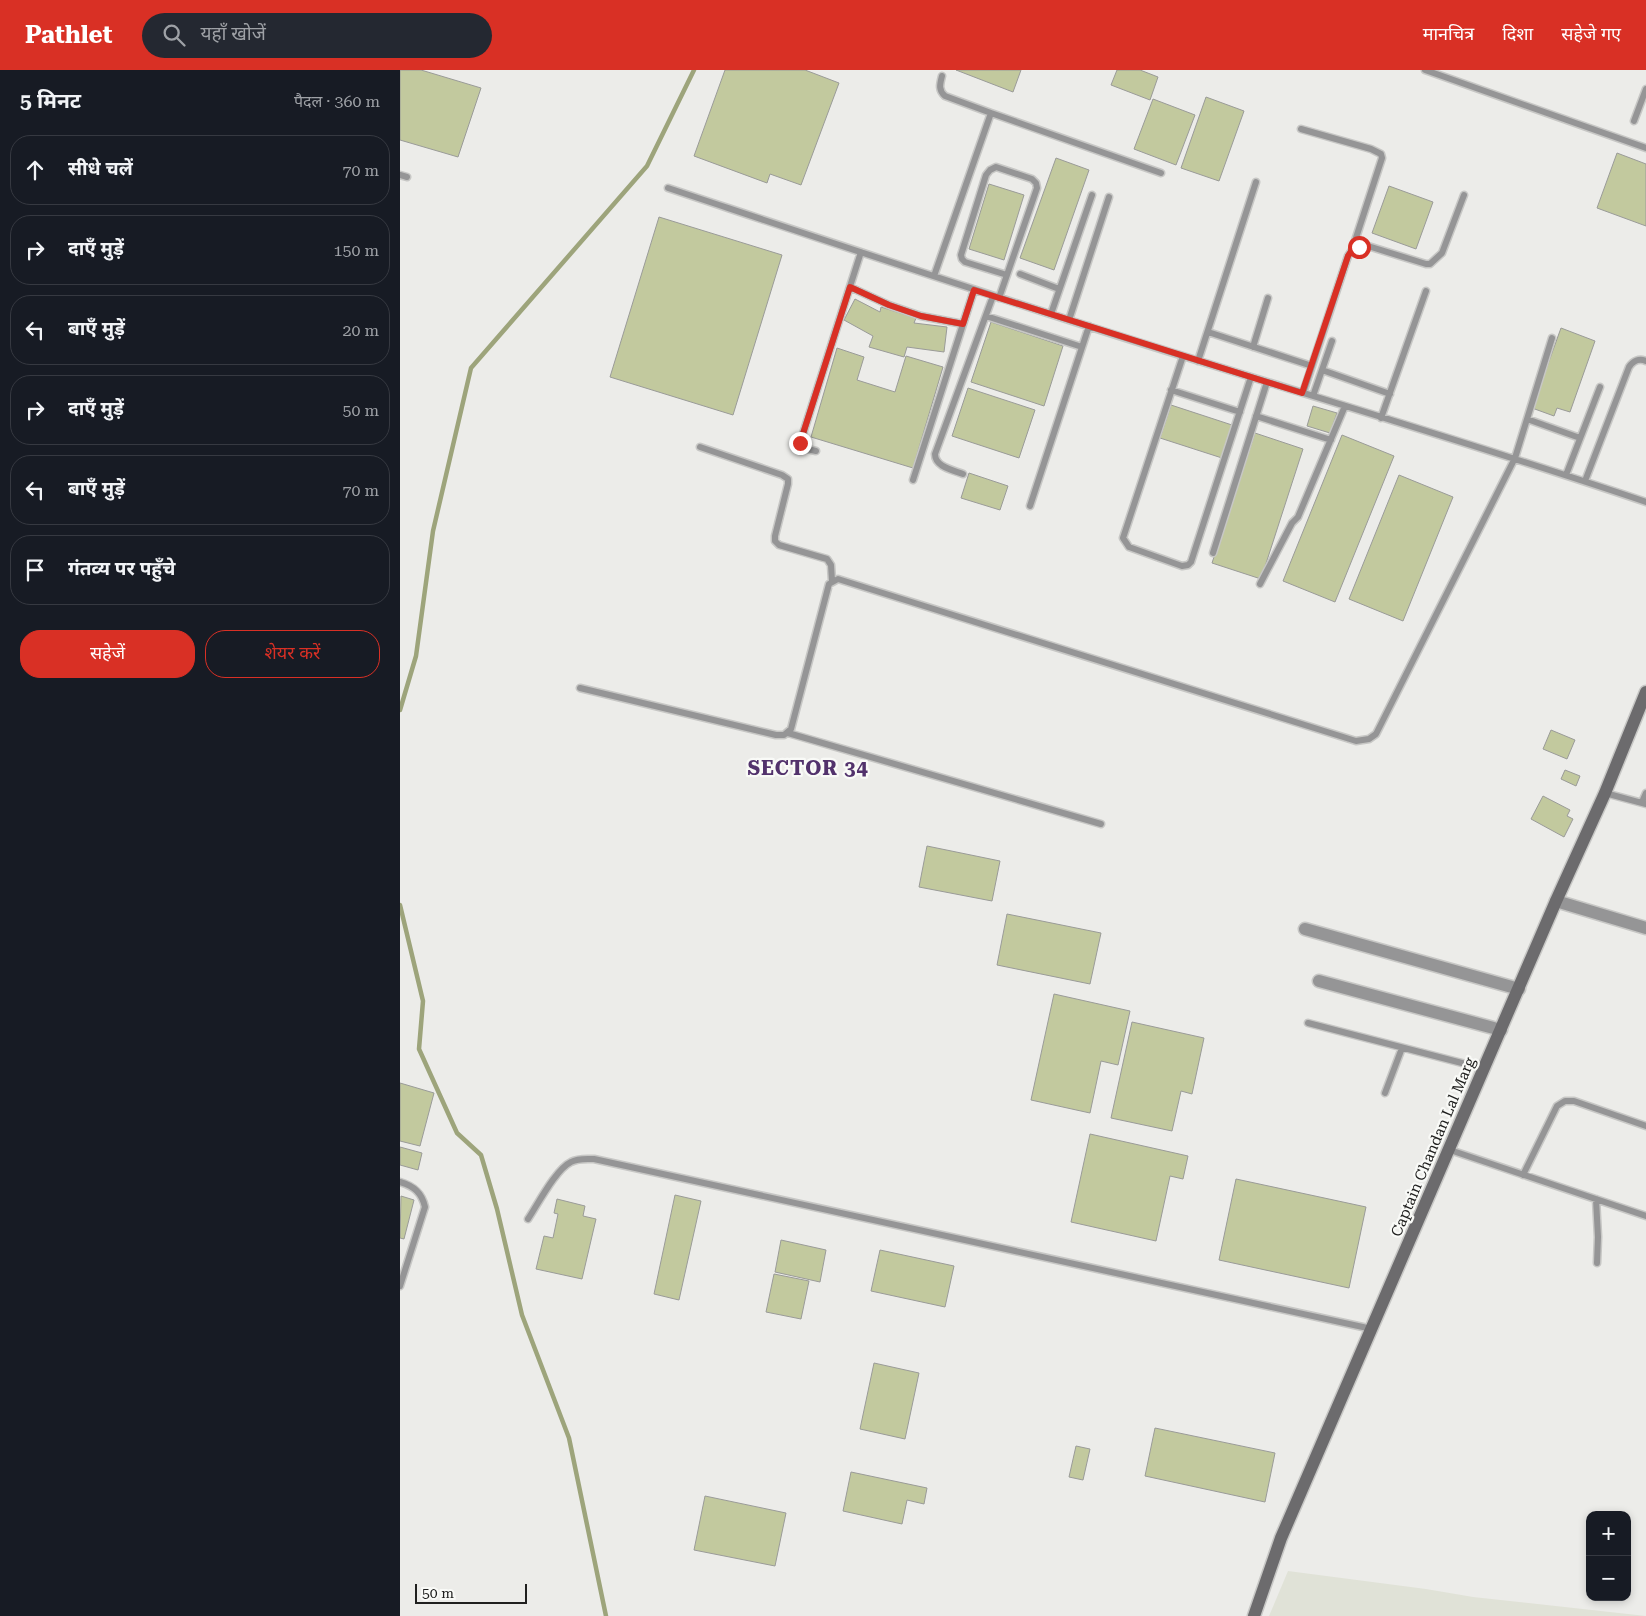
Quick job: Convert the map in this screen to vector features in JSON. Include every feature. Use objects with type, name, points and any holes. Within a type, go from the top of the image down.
[{"type":"street","name":"Captain Chandan Lal Marg","points":[[1254,1616],[1282,1538],[1556,901],[1605,793],[1646,692]]},
{"type":"street","points":[[1556,901],[1646,928]]},
{"type":"street","points":[[1305,929],[1519,989]]},
{"type":"street","points":[[1319,981],[1501,1030]]},
{"type":"lane","points":[[1425,70],[1646,148]]},
{"type":"lane","points":[[942,76],[939,86],[945,96],[991,114],[1161,172]]},
{"type":"lane","points":[[1634,121],[1646,89]]},
{"type":"lane","points":[[934,276],[991,114]]},
{"type":"lane","points":[[1301,129],[1371,149],[1381,154],[1382,158],[1302,393]]},
{"type":"lane","points":[[963,474],[939,464],[935,459],[935,454],[986,316],[1007,275],[1037,188],[1036,183],[1032,179],[996,167],[986,175],[961,254],[965,262],[1007,275]]},
{"type":"lane","points":[[1198,361],[1256,182]]},
{"type":"lane","points":[[668,188],[974,290],[1381,418],[1515,458],[1646,502]]},
{"type":"lane","points":[[1051,314],[1092,195]]},
{"type":"lane","points":[[1352,250],[1368,246],[1430,264],[1442,253],[1464,195]]},
{"type":"lane","points":[[1069,320],[1109,197]]},
{"type":"lane","points":[[816,452],[803,448],[800,443],[861,252]]},
{"type":"lane","points":[[1020,274],[1059,289]]},
{"type":"lane","points":[[850,287],[889,305],[921,316],[963,324]]},
{"type":"lane","points":[[913,480],[974,290]]},
{"type":"lane","points":[[1381,418],[1426,291]]},
{"type":"lane","points":[[1253,348],[1268,298]]},
{"type":"lane","points":[[986,316],[1082,347]]},
{"type":"lane","points":[[1030,506],[1089,326]]},
{"type":"lane","points":[[1208,332],[1312,366]]},
{"type":"lane","points":[[788,733],[791,729],[829,584],[838,579],[1356,741],[1369,739],[1376,734],[1515,458],[1552,338]]},
{"type":"lane","points":[[1313,396],[1332,341]]},
{"type":"lane","points":[[1183,356],[1123,538],[1129,547],[1182,566],[1188,566],[1191,562],[1251,377]]},
{"type":"lane","points":[[1585,481],[1629,366],[1637,360],[1646,360]]},
{"type":"lane","points":[[1322,370],[1390,394]]},
{"type":"lane","points":[[1213,553],[1267,382]]},
{"type":"lane","points":[[1566,475],[1600,387]]},
{"type":"lane","points":[[1171,390],[1240,412]]},
{"type":"lane","points":[[1260,584],[1292,523],[1298,517],[1345,406]]},
{"type":"lane","points":[[1256,416],[1331,440]]},
{"type":"lane","points":[[1527,419],[1580,438]]},
{"type":"lane","points":[[700,447],[782,475],[788,479],[775,540],[779,545],[826,559],[831,565],[832,581]]},
{"type":"lane","points":[[580,688],[776,735],[788,733],[1101,824]]},
{"type":"lane","points":[[1605,793],[1644,803],[1646,793]]},
{"type":"lane","points":[[1308,1023],[1484,1069]]},
{"type":"lane","points":[[1385,1093],[1402,1048]]},
{"type":"lane","points":[[1523,1175],[1557,1106],[1566,1101],[1574,1100],[1646,1126]]},
{"type":"lane","points":[[1450,1150],[1646,1216]]},
{"type":"lane","points":[[528,1219],[562,1167],[582,1158],[594,1159],[1373,1329]]},
{"type":"lane","points":[[400,1182],[408,1184],[419,1192],[426,1207],[400,1286]]},
{"type":"lane","points":[[1596,1199],[1597,1263]]},
{"type":"shaded area","points":[[1288,1571],[1473,1597],[1646,1616],[1269,1616]]},
{"type":"building","points":[[400,70],[421,70],[481,88],[458,157],[400,140]]},
{"type":"building","points":[[725,70],[805,70],[839,83],[801,185],[770,174],[767,183],[694,156]]},
{"type":"building","points":[[956,70],[1021,70],[1013,92]]},
{"type":"building","points":[[1117,70],[1140,70],[1158,77],[1150,100],[1111,85]]},
{"type":"building","points":[[1206,97],[1244,111],[1219,181],[1181,168]]},
{"type":"building","points":[[1153,99],[1195,115],[1176,165],[1134,149]]},
{"type":"building","points":[[1617,153],[1646,164],[1646,226],[1597,208]]},
{"type":"building","points":[[1056,158],[1089,170],[1054,270],[1020,258]]},
{"type":"building","points":[[989,184],[1024,195],[1004,260],[969,249]]},
{"type":"building","points":[[1389,186],[1433,202],[1416,249],[1372,233]]},
{"type":"building","points":[[659,217],[782,255],[733,415],[610,377]]},
{"type":"building","points":[[855,299],[880,312],[881,307],[916,318],[914,323],[947,327],[944,352],[907,347],[904,357],[869,347],[873,336],[844,320]]},
{"type":"building","points":[[991,322],[1063,346],[1044,406],[971,382]]},
{"type":"building","points":[[1561,328],[1595,341],[1570,412],[1557,408],[1554,416],[1532,408]]},
{"type":"building","points":[[837,348],[864,357],[857,380],[895,392],[906,356],[943,367],[913,468],[811,437]]},
{"type":"building","points":[[968,388],[1035,410],[1019,458],[952,436]]},
{"type":"building","points":[[1171,405],[1232,425],[1222,458],[1160,438]]},
{"type":"building","points":[[1313,406],[1337,413],[1330,433],[1307,426]]},
{"type":"building","points":[[1255,433],[1303,449],[1261,579],[1212,563]]},
{"type":"building","points":[[1342,435],[1394,456],[1335,602],[1283,581]]},
{"type":"building","points":[[969,473],[1008,486],[1000,510],[961,498]]},
{"type":"building","points":[[1399,475],[1453,497],[1403,621],[1349,599]]},
{"type":"building","points":[[1551,730],[1575,740],[1567,759],[1543,749]]},
{"type":"building","points":[[1565,770],[1580,776],[1576,786],[1561,779]]},
{"type":"building","points":[[1543,796],[1570,810],[1567,816],[1573,819],[1564,837],[1531,819]]},
{"type":"building","points":[[927,846],[1000,861],[992,901],[919,887]]},
{"type":"building","points":[[1007,914],[1101,933],[1090,984],[997,965]]},
{"type":"building","points":[[1054,994],[1130,1011],[1118,1065],[1101,1061],[1090,1113],[1031,1100]]},
{"type":"building","points":[[1132,1022],[1204,1038],[1192,1094],[1181,1091],[1172,1131],[1111,1118]]},
{"type":"building","points":[[400,1083],[434,1093],[420,1146],[400,1141]]},
{"type":"building","points":[[1090,1134],[1188,1156],[1183,1179],[1170,1176],[1156,1241],[1071,1222]]},
{"type":"building","points":[[400,1147],[422,1153],[418,1170],[400,1165]]},
{"type":"building","points":[[1236,1179],[1366,1207],[1349,1288],[1219,1260]]},
{"type":"building","points":[[675,1195],[701,1201],[679,1300],[654,1294]]},
{"type":"building","points":[[401,1196],[414,1200],[404,1239],[400,1238]]},
{"type":"building","points":[[557,1199],[585,1206],[583,1216],[596,1219],[582,1279],[536,1269],[544,1236],[553,1238],[558,1214],[554,1213]]},
{"type":"building","points":[[781,1240],[826,1250],[820,1282],[775,1272]]},
{"type":"building","points":[[880,1250],[954,1266],[945,1307],[871,1291]]},
{"type":"building","points":[[774,1274],[809,1281],[801,1319],[766,1312]]},
{"type":"building","points":[[874,1363],[919,1373],[905,1439],[860,1429]]},
{"type":"building","points":[[1155,1428],[1275,1453],[1265,1502],[1145,1476]]},
{"type":"building","points":[[1076,1446],[1090,1449],[1083,1480],[1069,1477]]},
{"type":"building","points":[[851,1472],[927,1488],[924,1504],[907,1500],[902,1524],[843,1511]]},
{"type":"building","points":[[705,1496],[786,1513],[775,1566],[694,1550]]},
{"type":"waterway","points":[[400,710],[416,656],[433,531],[471,368],[647,166],[694,70]]},
{"type":"waterway","points":[[400,905],[423,1001],[419,1049],[457,1133],[481,1155],[497,1209],[522,1315],[569,1438],[606,1616]]},
{"type":"district","name":"SECTOR 34","points":[[808,768]]},
{"type":"route","points":[[800,443],[850,287],[889,305],[921,316],[963,324],[974,290],[1302,393],[1348,256],[1352,250],[1359,247]]}]
